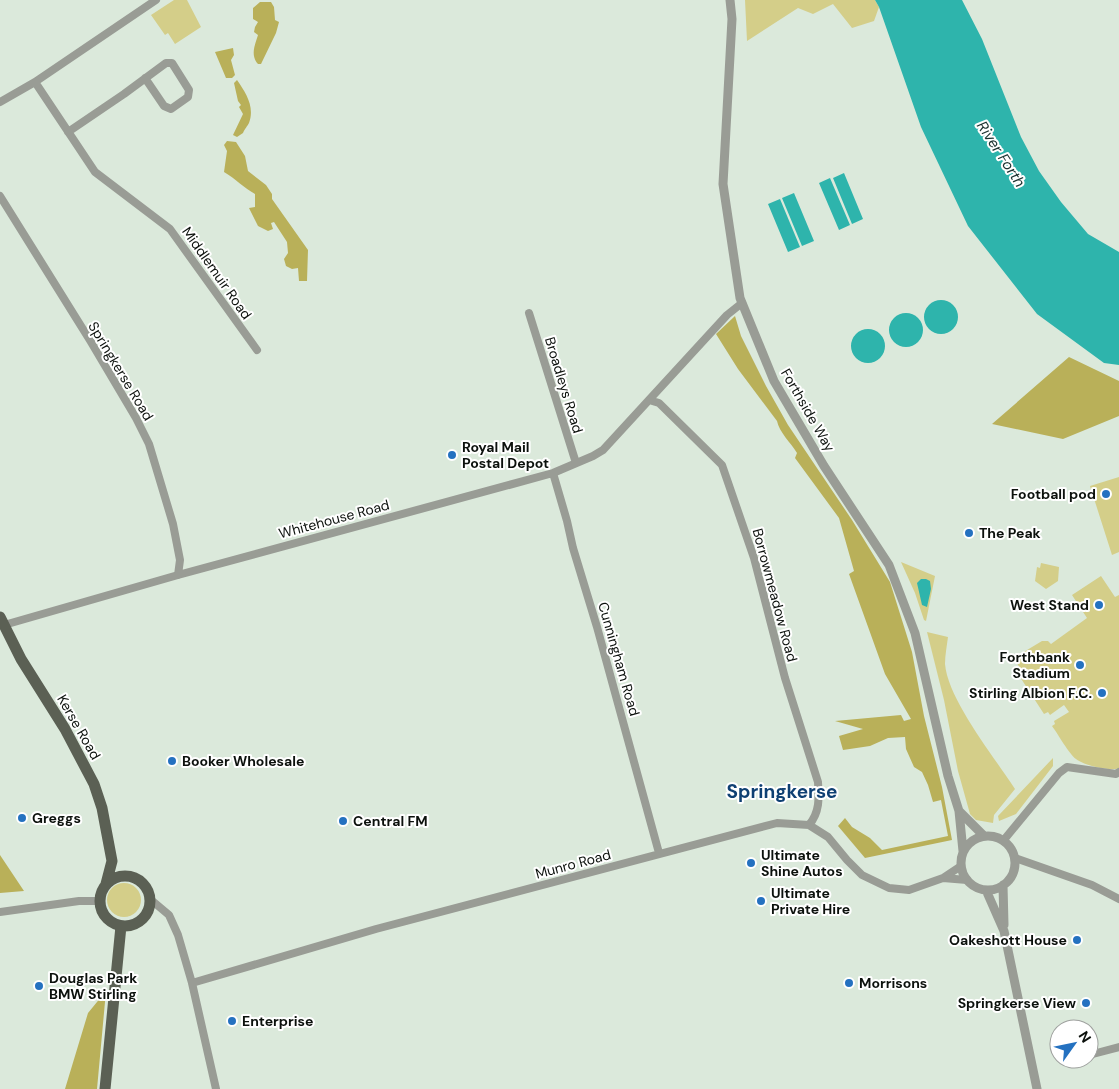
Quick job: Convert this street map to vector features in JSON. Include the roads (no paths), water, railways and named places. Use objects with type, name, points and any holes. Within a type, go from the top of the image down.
[{"type":"main road","name":"Kerse Road","points":[[2,621],[21,659],[65,729],[94,784],[102,808],[112,861],[106,884]]},
{"type":"main road","points":[[112,861],[144,884],[150,899],[147,913],[142,919],[129,926],[122,926],[108,920],[101,908],[100,895],[106,884],[117,877],[131,876]]},
{"type":"main road","points":[[105,1089],[122,926]]},
{"type":"street","points":[[0,102],[35,82],[156,0]]},
{"type":"street","name":"Forthside Way","points":[[730,0],[732,19],[723,184],[742,303],[774,381],[824,466],[889,565],[915,633],[948,776],[959,811],[963,851]]},
{"type":"street","points":[[68,132],[145,78],[169,62],[189,90],[188,96],[171,108],[164,106],[145,78]]},
{"type":"street","name":"Middlemuir Road","points":[[35,82],[96,172],[170,229],[257,350]]},
{"type":"street","name":"Springkerse Road","points":[[0,196],[91,342],[136,418],[149,444],[173,524],[180,560],[178,575]]},
{"type":"street","name":"Whitehouse Road","points":[[2,621],[553,473],[593,456],[603,450],[727,315],[742,303]]},
{"type":"street","name":"Broadleys Road","points":[[529,313],[576,463]]},
{"type":"street","name":"Borrowmeadow Road","points":[[650,400],[659,403],[722,465],[754,558],[784,678],[818,782],[819,798],[816,817],[809,824]]},
{"type":"street","name":"Cunningham Road","points":[[553,473],[659,853]]},
{"type":"street","points":[[1003,840],[1059,772],[1067,767],[1118,774]]},
{"type":"street","name":"Forthside Way","points":[[959,811],[983,835]]},
{"type":"street","name":"Munro Road","points":[[192,983],[376,929],[659,853],[777,823],[809,824]]},
{"type":"street","points":[[809,824],[828,837],[862,875],[889,888],[909,890],[942,878],[961,866]]},
{"type":"street","points":[[983,835],[1003,840],[1011,849],[1015,858],[1014,872],[1010,879],[996,889],[986,890],[978,888],[967,880],[961,866],[963,851],[969,843],[983,835]]},
{"type":"street","points":[[1015,858],[1092,885],[1119,900]]},
{"type":"street","points":[[942,878],[967,880]]},
{"type":"street","points":[[1003,885],[1004,931],[1037,1089]]},
{"type":"street","points":[[986,890],[1004,931]]},
{"type":"street","points":[[150,899],[169,916],[178,935],[192,983],[216,1089]]},
{"type":"street","points":[[0,912],[79,901],[100,901]]},
{"type":"street","points":[[1099,1052],[1119,1047]]},
{"type":"water","name":"River Forth","points":[[875,0],[962,0],[982,39],[1021,137],[1039,171],[1061,202],[1088,234],[1119,252],[1119,365],[1104,363],[1037,314],[968,226],[921,127]]},
{"type":"water","points":[[844,173],[863,219],[852,224],[833,178]]},
{"type":"water","points":[[830,178],[850,225],[839,230],[819,183]]},
{"type":"water","points":[[794,193],[814,241],[802,246],[782,198]]},
{"type":"water","points":[[780,199],[800,247],[788,252],[768,204]]},
{"type":"water","points":[[941,300],[948,301],[953,305],[957,310],[957,324],[953,329],[948,333],[941,334],[934,333],[929,329],[925,324],[924,317],[925,310],[929,305],[934,301]]},
{"type":"water","points":[[906,313],[913,314],[918,318],[922,323],[922,337],[918,342],[913,346],[906,347],[899,346],[894,342],[890,337],[889,330],[890,323],[894,318],[899,314]]},
{"type":"water","points":[[868,329],[875,330],[880,334],[884,339],[884,353],[880,358],[875,362],[868,363],[861,362],[856,358],[852,353],[851,346],[852,339],[856,334],[861,330]]},
{"type":"water","points":[[921,579],[930,581],[931,589],[927,607],[922,605],[917,583]]},
{"type":"place","name":"Royal Mail Postal Depot","points":[[452,455]]},
{"type":"place","name":"Football pod","points":[[1106,494]]},
{"type":"place","name":"The Peak","points":[[969,533]]},
{"type":"place","name":"West Stand","points":[[1099,605]]},
{"type":"place","name":"Forthbank Stadium","points":[[1080,665]]},
{"type":"place","name":"Stirling Albion F.C.","points":[[1102,693]]},
{"type":"place","name":"Booker Wholesale","points":[[172,761]]},
{"type":"place","name":"Greggs","points":[[22,818]]},
{"type":"place","name":"Central FM","points":[[343,821]]},
{"type":"place","name":"Ultimate Shine Autos","points":[[751,863]]},
{"type":"place","name":"Ultimate Private Hire","points":[[761,901]]},
{"type":"place","name":"Oakeshott House","points":[[1077,940]]},
{"type":"place","name":"Morrisons","points":[[849,983]]},
{"type":"place","name":"Douglas Park BMW Stirling","points":[[39,986]]},
{"type":"place","name":"Springkerse View","points":[[1086,1003]]},
{"type":"place","name":"Enterprise","points":[[232,1021]]},
{"type":"district","name":"Springkerse","points":[[782,791]]}]
